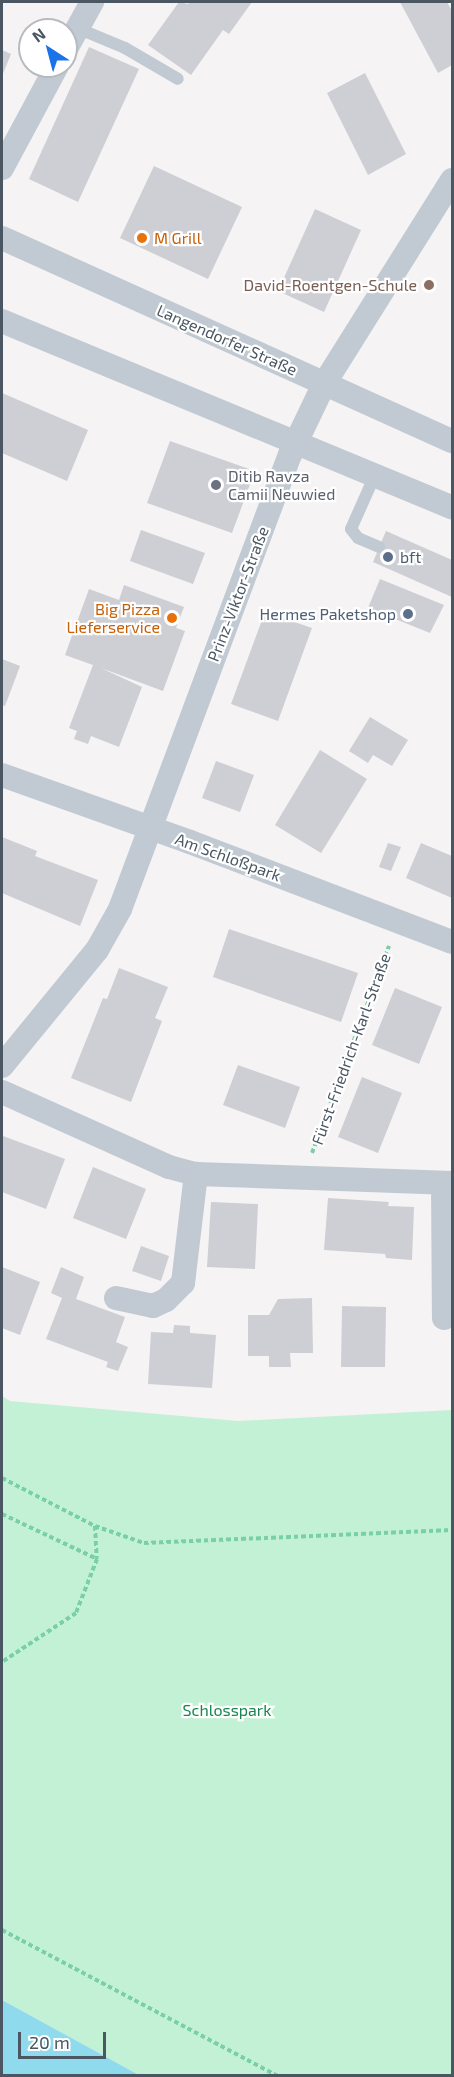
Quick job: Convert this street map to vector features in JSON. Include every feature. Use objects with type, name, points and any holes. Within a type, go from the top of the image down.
[{"type":"street","points":[[78,27],[92,2]]},
{"type":"street","points":[[2,168],[51,78]]},
{"type":"street","name":"Prinz-Viktor-Straße","points":[[2,1066],[96,950],[120,909],[296,441],[324,384],[453,180]]},
{"type":"street","name":"Langendorfer Straße","points":[[2,238],[453,441]]},
{"type":"street","points":[[2,321],[453,507]]},
{"type":"street","name":"Am Schloßpark","points":[[2,775],[399,920],[453,942]]},
{"type":"street","points":[[2,1092],[169,1167],[196,1174],[448,1183],[444,1318]]},
{"type":"street","points":[[116,1298],[153,1306],[166,1300],[183,1284],[196,1174]]},
{"type":"lane","points":[[78,39],[125,48],[178,79]]},
{"type":"lane","points":[[375,475],[351,529],[358,538],[379,547]]},
{"type":"path","name":"Fürst-Friedrich-Karl-Straße","points":[[303,1177],[399,920]]},
{"type":"path","points":[[2,1478],[95,1526],[144,1543],[453,1530]]},
{"type":"path","points":[[2,1514],[97,1559]]},
{"type":"path","points":[[2,1662],[76,1613],[97,1559],[95,1526]]},
{"type":"path","points":[[2,1930],[278,2076]]},
{"type":"green space","name":"Schlosspark","points":[[2,1396],[10,1401],[238,1421],[452,1410],[452,2075],[139,2075],[2,2000]]},
{"type":"water","points":[[2,2000],[139,2075],[2,2075]]},
{"type":"building","points":[[179,2],[188,4],[190,2],[252,2],[229,34],[223,30],[191,75],[148,45]]},
{"type":"building","points":[[400,2],[447,2],[452,11],[452,65],[438,73]]},
{"type":"building","points":[[89,47],[139,69],[78,202],[29,179],[75,78],[78,78],[78,71]]},
{"type":"building","points":[[2,50],[11,54],[2,76]]},
{"type":"building","points":[[365,73],[406,154],[368,175],[327,93]]},
{"type":"building","points":[[154,166],[242,207],[208,279],[120,238]]},
{"type":"building","points":[[315,209],[361,230],[324,312],[278,291]]},
{"type":"building","points":[[2,393],[88,430],[67,481],[2,453]]},
{"type":"building","points":[[170,441],[249,469],[253,476],[232,533],[147,503]]},
{"type":"building","points":[[141,530],[205,553],[193,584],[130,561]]},
{"type":"building","points":[[386,531],[452,560],[452,597],[373,562]]},
{"type":"building","points":[[380,579],[444,605],[430,633],[368,608]]},
{"type":"building","points":[[124,585],[184,607],[176,628],[185,631],[163,691],[101,668],[142,687],[119,747],[91,736],[88,744],[74,739],[77,731],[69,728],[93,665],[65,655],[89,589],[119,600]]},
{"type":"building","points":[[265,612],[312,628],[278,721],[231,704]]},
{"type":"building","points":[[2,659],[20,666],[5,706],[2,705]]},
{"type":"building","points":[[370,717],[408,740],[392,766],[373,755],[368,763],[349,751]]},
{"type":"building","points":[[320,750],[367,779],[321,853],[275,825]]},
{"type":"building","points":[[216,761],[254,775],[240,812],[202,798]]},
{"type":"building","points":[[2,837],[37,851],[35,856],[98,880],[80,926],[2,893]]},
{"type":"building","points":[[388,843],[401,847],[391,871],[379,867]]},
{"type":"building","points":[[421,843],[452,856],[452,898],[406,878]]},
{"type":"building","points":[[229,929],[358,973],[341,1022],[213,977]]},
{"type":"building","points":[[119,968],[168,987],[155,1018],[162,1021],[131,1102],[71,1078],[103,998],[107,999]]},
{"type":"building","points":[[395,988],[442,1007],[419,1064],[372,1045]]},
{"type":"building","points":[[238,1065],[300,1087],[285,1128],[223,1105]]},
{"type":"building","points":[[362,1077],[402,1093],[378,1153],[338,1137]]},
{"type":"building","points":[[3,1136],[65,1159],[46,1209],[2,1192]]},
{"type":"building","points":[[93,1167],[146,1189],[126,1239],[73,1218]]},
{"type":"building","points":[[328,1198],[389,1202],[388,1206],[414,1207],[412,1260],[386,1258],[385,1254],[324,1250]]},
{"type":"building","points":[[211,1202],[258,1204],[255,1269],[207,1267]]},
{"type":"building","points":[[141,1246],[169,1256],[161,1281],[132,1271]]},
{"type":"building","points":[[2,1267],[40,1282],[20,1335],[2,1328]]},
{"type":"building","points":[[61,1267],[84,1277],[76,1299],[125,1317],[116,1342],[128,1347],[118,1371],[106,1367],[108,1362],[46,1339],[62,1298],[51,1293]]},
{"type":"building","points":[[312,1298],[313,1353],[290,1353],[291,1367],[269,1367],[269,1356],[248,1356],[248,1315],[269,1315],[278,1299]]},
{"type":"building","points":[[342,1306],[386,1307],[385,1367],[341,1367]]},
{"type":"building","points":[[174,1325],[190,1326],[190,1333],[216,1335],[212,1388],[148,1384],[151,1332],[173,1333]]},
{"type":"place","name":"M Grill","points":[[142,238]]},
{"type":"place","name":"David-Roentgen-Schule","points":[[429,285]]},
{"type":"place","name":"Ditib Ravza Camii Neuwied","points":[[216,485]]},
{"type":"place","name":"bft","points":[[388,557]]},
{"type":"place","name":"Hermes Paketshop","points":[[408,614]]},
{"type":"place","name":"Big Pizza Lieferservice","points":[[172,618]]}]
